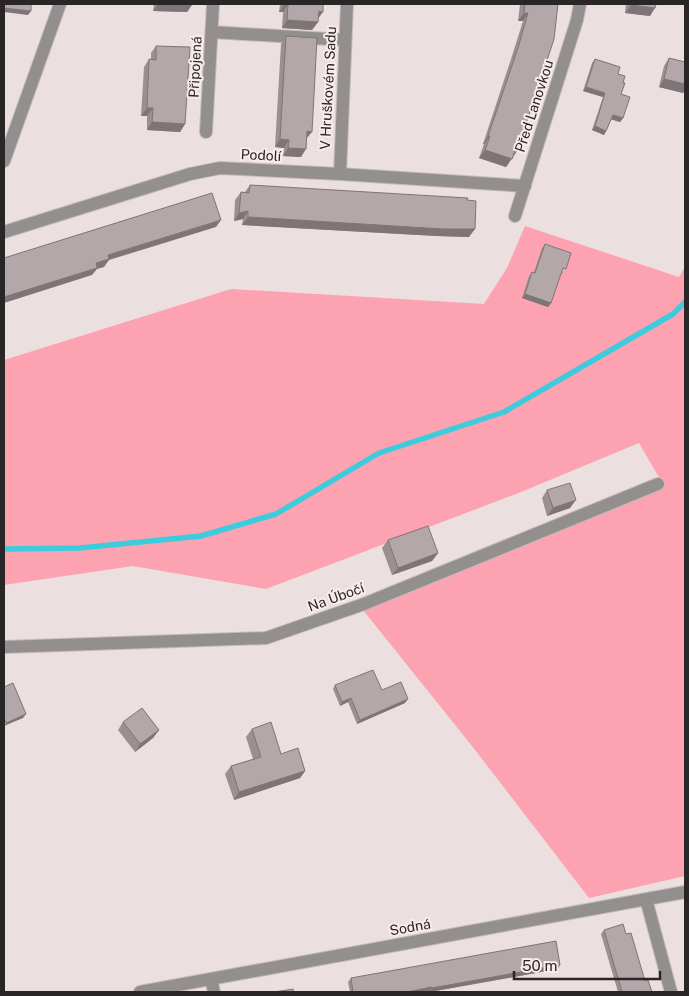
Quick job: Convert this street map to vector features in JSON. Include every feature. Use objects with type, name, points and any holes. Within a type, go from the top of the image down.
[{"type":"street","points":[[4,161],[60,4]]},
{"type":"street","name":"Připojená","points":[[206,132],[214,4]]},
{"type":"street","name":"V Hruškovém Sadu","points":[[340,174],[347,4]]},
{"type":"street","name":"Před Lanovkou","points":[[515,216],[577,20],[580,4]]},
{"type":"street","points":[[212,32],[345,40]]},
{"type":"street","name":"Podolí","points":[[4,232],[190,174],[220,168],[525,186]]},
{"type":"street","name":"Na Úbočí","points":[[4,647],[266,638],[364,604],[658,484]]},
{"type":"street","name":"Sodná","points":[[140,992],[685,892]]},
{"type":"street","points":[[646,900],[671,992]]},
{"type":"street","points":[[211,979],[214,992]]},
{"type":"shaded area","points":[[525,226],[679,277],[685,267],[685,876],[589,898],[472,746],[363,610],[664,486],[639,443],[521,492],[266,589],[133,566],[4,585],[4,360],[231,289],[484,304],[507,268]]},
{"type":"building","points":[[4,4],[31,4],[31,11],[4,8]]},
{"type":"building","points":[[288,4],[323,4],[323,12],[319,11],[318,22],[287,20]]},
{"type":"building","points":[[525,4],[558,4],[554,39],[517,151],[515,151],[512,159],[485,150],[528,13],[524,13]]},
{"type":"building","points":[[631,4],[656,4],[655,8]]},
{"type":"building","points":[[286,36],[317,38],[312,132],[307,131],[306,149],[288,148],[289,140],[280,139]]},
{"type":"building","points":[[156,46],[190,47],[185,124],[152,122],[153,108],[147,108],[149,59],[156,60]]},
{"type":"building","points":[[669,58],[685,62],[685,84],[664,79]]},
{"type":"building","points":[[595,59],[620,67],[618,74],[625,76],[623,83],[625,83],[621,94],[630,97],[623,118],[613,115],[606,131],[595,126],[605,93],[586,87]]},
{"type":"building","points":[[250,185],[468,198],[467,200],[476,201],[475,229],[443,229],[248,217],[248,211],[239,213],[241,192],[249,193]]},
{"type":"building","points":[[212,193],[221,220],[108,255],[109,259],[96,263],[97,268],[4,297],[4,258]]},
{"type":"building","points":[[545,244],[571,253],[566,269],[563,268],[551,303],[525,294],[532,272],[535,273]]},
{"type":"building","points":[[570,483],[576,500],[553,508],[547,490]]},
{"type":"building","points":[[428,526],[438,553],[398,568],[388,540]]},
{"type":"building","points":[[373,670],[382,690],[401,682],[408,699],[360,720],[351,698],[342,702],[335,685]]},
{"type":"building","points":[[13,683],[26,714],[6,723],[4,718],[4,687]]},
{"type":"building","points":[[142,708],[159,730],[140,744],[123,722]]},
{"type":"building","points":[[271,722],[281,754],[298,748],[305,771],[239,792],[231,766],[261,757],[252,729]]},
{"type":"building","points":[[623,924],[626,934],[631,933],[645,981],[648,980],[652,992],[622,992],[604,930]]},
{"type":"building","points":[[556,941],[560,965],[407,992],[353,992],[351,978]]},
{"type":"building","points":[[293,989],[294,992],[274,992]]},
{"type":"waterway","points":[[4,549],[80,548],[201,536],[276,514],[379,453],[504,412],[673,314],[685,302]]}]
